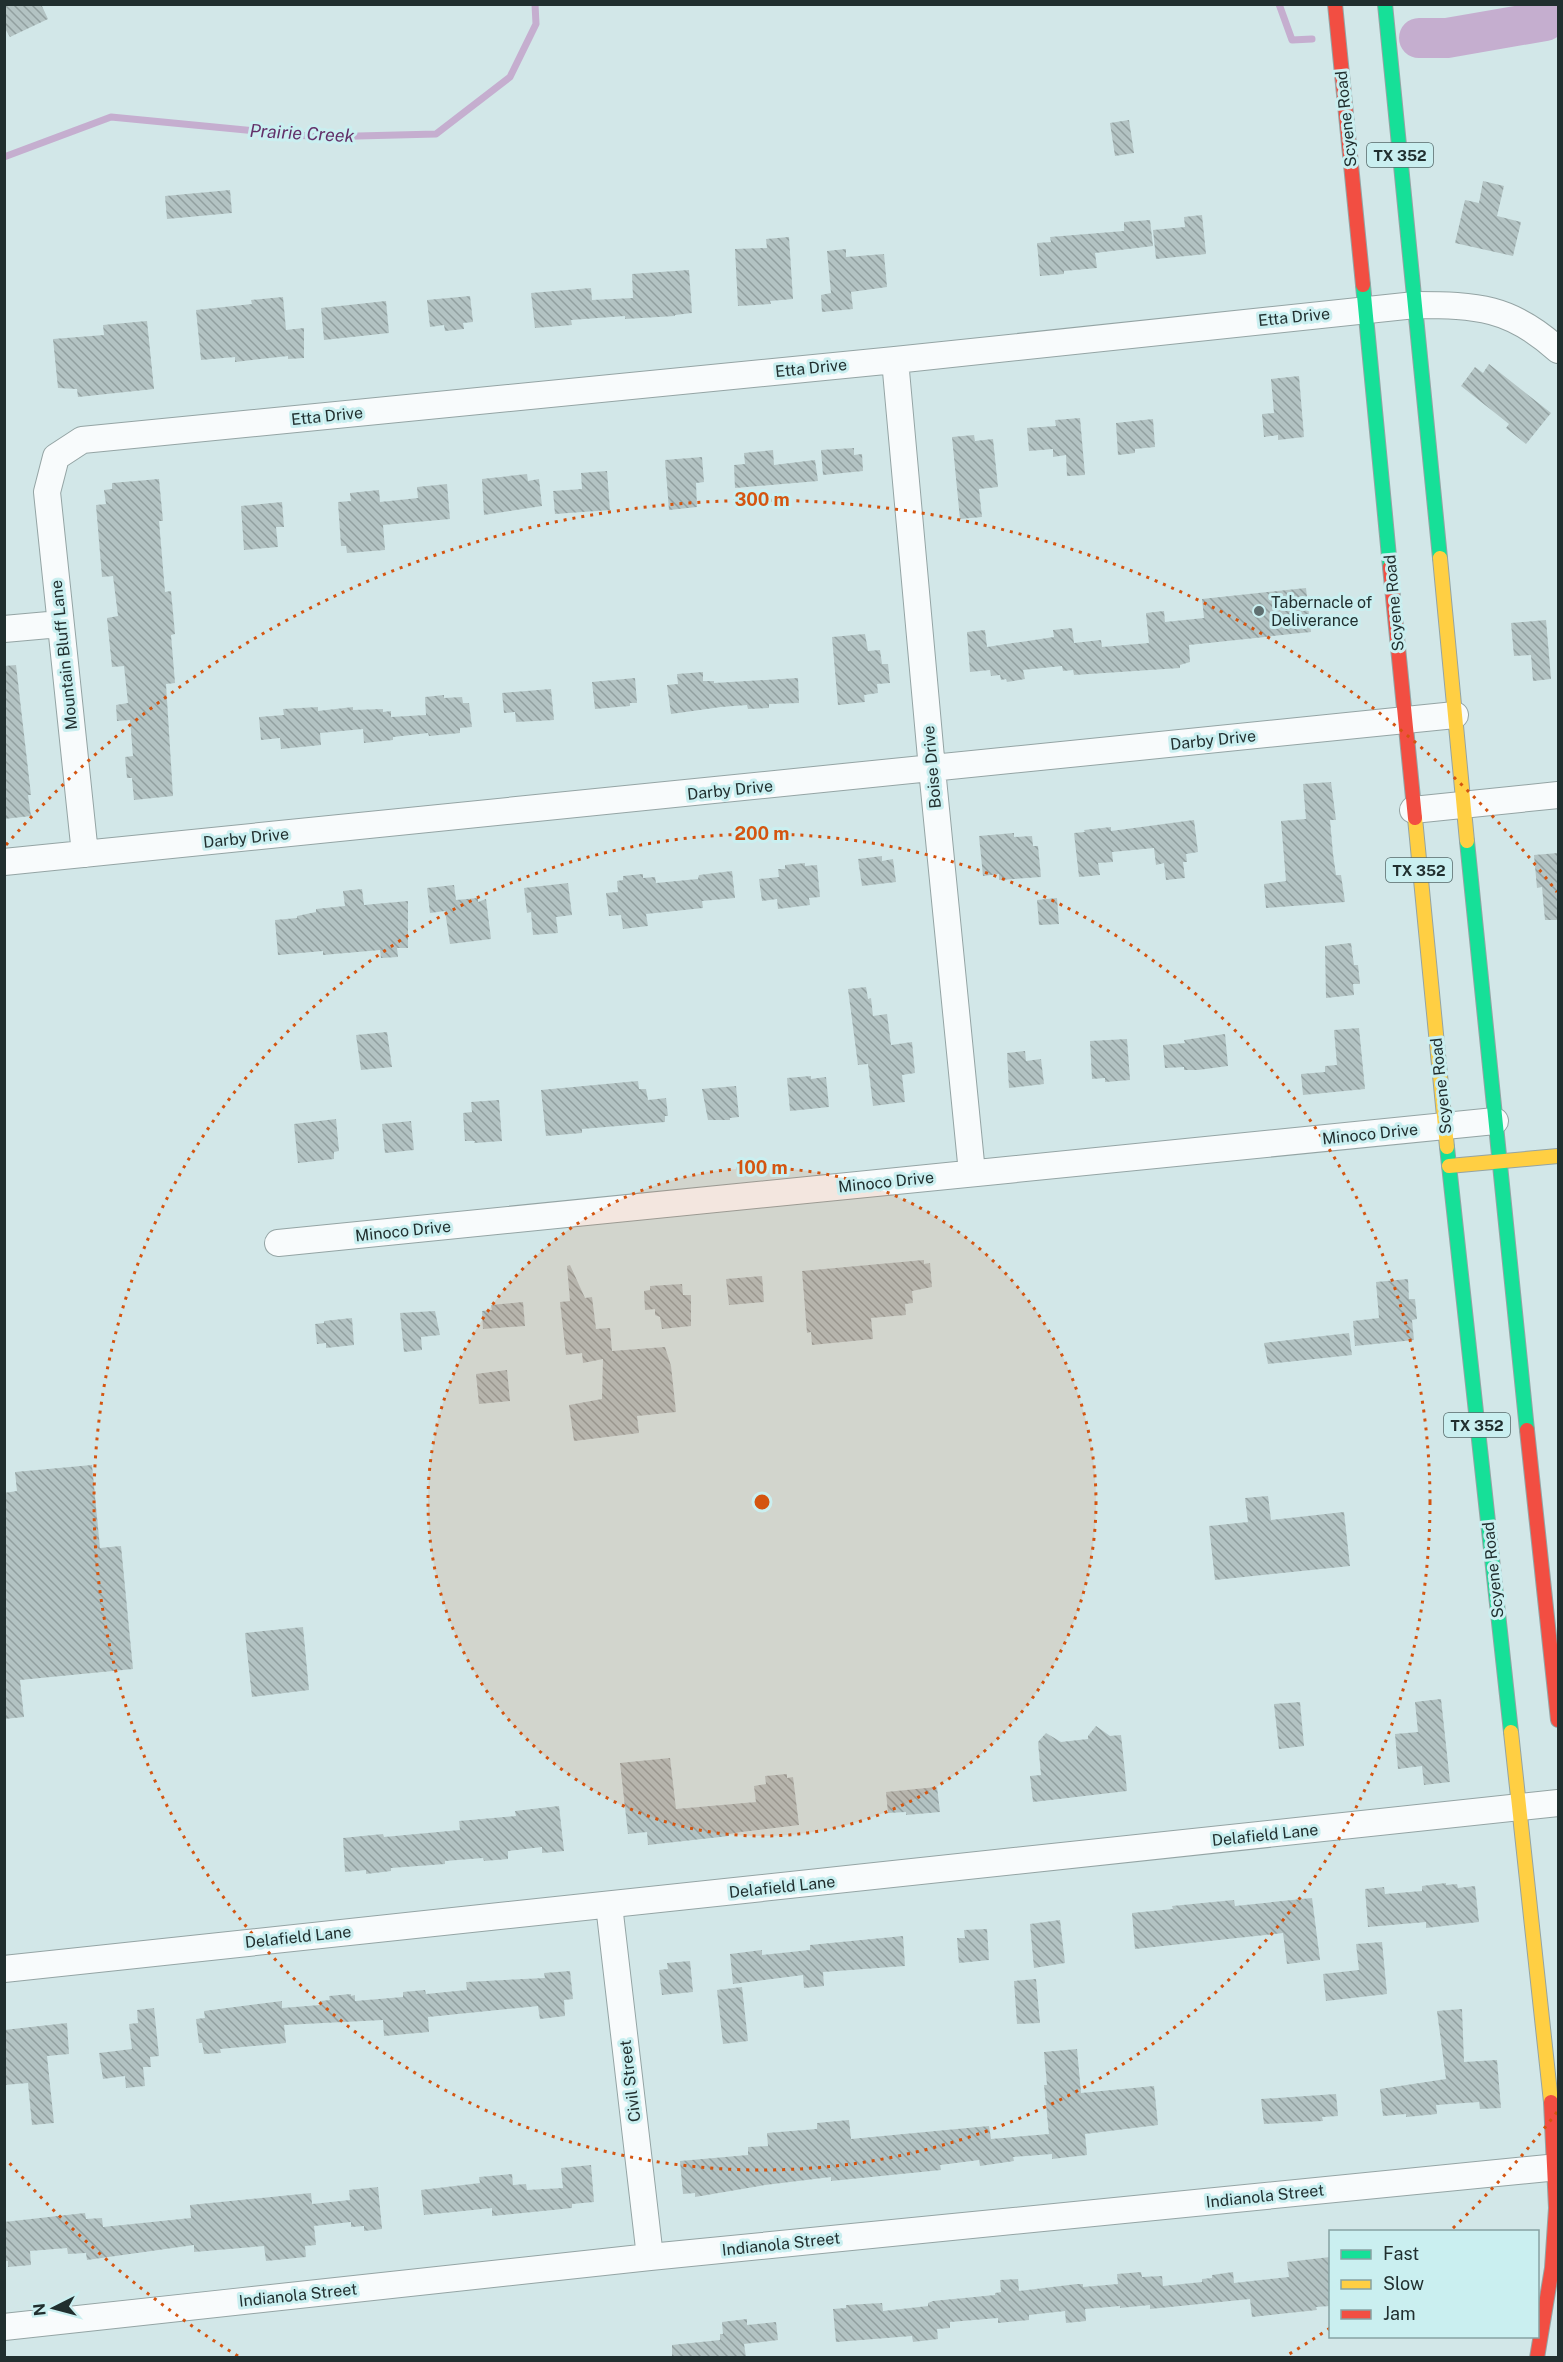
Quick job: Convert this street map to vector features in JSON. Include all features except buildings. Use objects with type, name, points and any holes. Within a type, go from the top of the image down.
[{"type":"main road","name":"Scyene Road","points":[[1335,4],[1449,1166],[1557,2167]]},
{"type":"main road","name":"TX 352","points":[[1385,4],[1499,1162],[1558,1720]]},
{"type":"main road","points":[[1449,1166],[1558,1156]]},
{"type":"main road","name":"TX 352","points":[[1537,2358],[1552,2268],[1557,2167]]},
{"type":"street","name":"Etta Drive","points":[[56,457],[82,440],[895,360],[1415,304],[1459,305],[1492,310],[1520,321],[1542,335],[1558,350]]},
{"type":"street","name":"Boise Drive","points":[[895,360],[972,1173]]},
{"type":"street","name":"Mountain Bluff Lane","points":[[56,457],[47,492],[85,854]]},
{"type":"street","points":[[4,629],[60,624]]},
{"type":"street","name":"Darby Drive","points":[[4,862],[1455,716]]},
{"type":"street","points":[[1413,810],[1558,795]]},
{"type":"street","name":"Minoco Drive","points":[[278,1243],[1495,1121]]},
{"type":"street","name":"Delafield Lane","points":[[4,1969],[1558,1803]]},
{"type":"street","name":"Civil Street","points":[[609,1905],[650,2257]]},
{"type":"street","name":"Indianola Street","points":[[4,2326],[650,2257],[1557,2167]]},
{"type":"waterway","name":"Prairie Creek","points":[[4,157],[111,117],[319,137],[436,134],[510,77],[536,24],[535,4]]},
{"type":"waterway","name":"Prairie Creek","points":[[1279,4],[1292,40],[1312,39]]},
{"type":"waterway","name":"Prairie Creek","points":[[1419,38],[1447,38],[1545,21],[1558,4]]},
{"type":"traffic: fast","points":[[1385,4],[1440,558]]},
{"type":"traffic: fast","points":[[1363,285],[1390,567]]},
{"type":"traffic: fast","points":[[1467,841],[1527,1430]]},
{"type":"traffic: fast","points":[[1447,1147],[1511,1732]]},
{"type":"traffic: slow","points":[[1440,558],[1467,841]]},
{"type":"traffic: slow","points":[[1415,818],[1447,1147]]},
{"type":"traffic: slow","points":[[1449,1166],[1558,1156]]},
{"type":"traffic: slow","points":[[1511,1732],[1551,2102]]},
{"type":"traffic: jam","points":[[1335,4],[1363,285]]},
{"type":"traffic: jam","points":[[1390,567],[1415,818]]},
{"type":"traffic: jam","points":[[1527,1430],[1558,1720]]},
{"type":"traffic: jam","points":[[1537,2358],[1552,2268],[1556,2208],[1551,2102]]},
{"type":"place","name":"Tabernacle of Deliverance","points":[[1259,611]]}]
